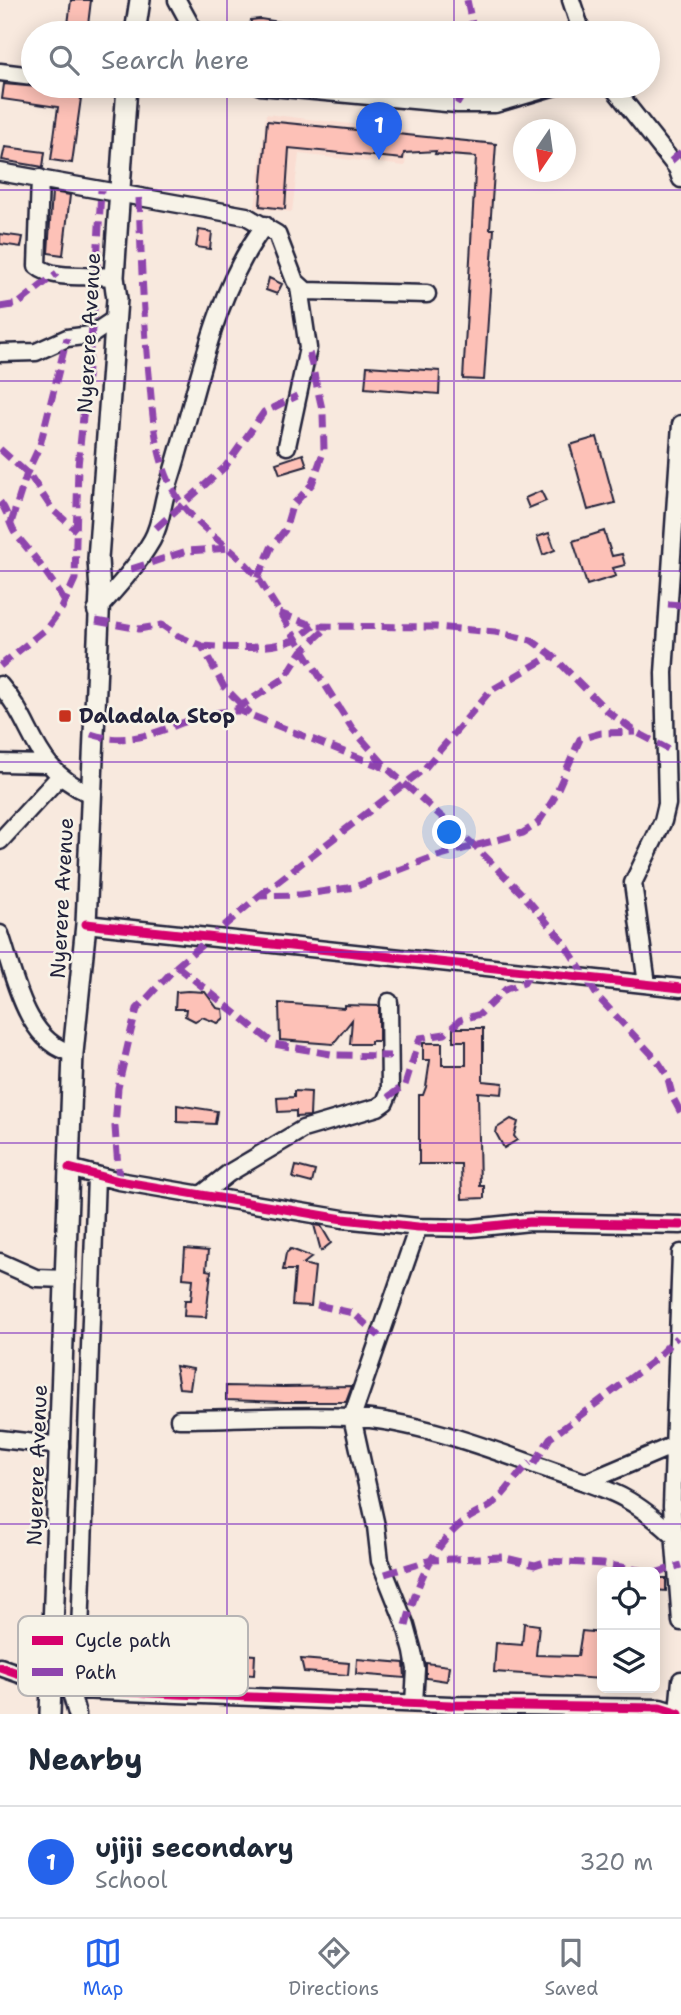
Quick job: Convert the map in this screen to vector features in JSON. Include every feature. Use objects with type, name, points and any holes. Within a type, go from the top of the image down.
[{"type":"main road","points":[[137,21],[140,0]]},
{"type":"main road","name":"Nyerere Avenue","points":[[54,1616],[74,1053],[86,924],[96,611],[126,98]]},
{"type":"main road","name":"Nyerere Avenue","points":[[50,1714],[51,1696]]},
{"type":"street","points":[[177,0],[188,21]]},
{"type":"street","points":[[571,0],[578,21]]},
{"type":"street","points":[[0,72],[21,75]]},
{"type":"street","points":[[391,98],[457,104],[495,104],[515,98]]},
{"type":"street","points":[[622,98],[677,168],[681,179]]},
{"type":"street","points":[[0,172],[246,216],[277,234],[299,287],[308,348],[286,446]]},
{"type":"street","points":[[40,178],[37,266],[43,271],[57,273],[114,276]]},
{"type":"street","points":[[96,611],[152,539],[187,431],[206,347],[248,247],[265,225]]},
{"type":"street","points":[[299,287],[306,291],[427,294]]},
{"type":"street","points":[[0,352],[36,352],[67,338],[91,335],[115,319]]},
{"type":"street","points":[[647,984],[634,883],[663,821],[674,754],[664,674],[681,424]]},
{"type":"street","points":[[0,685],[47,764],[59,777],[90,794]]},
{"type":"street","points":[[0,763],[47,764]]},
{"type":"street","points":[[0,841],[59,777]]},
{"type":"street","points":[[86,924],[681,988]]},
{"type":"street","points":[[0,934],[21,993],[45,1040],[60,1050],[74,1053]]},
{"type":"street","points":[[201,1195],[229,1173],[303,1129],[378,1107],[386,1102],[390,1080],[389,1002]]},
{"type":"street","points":[[69,1168],[96,1176],[201,1195],[343,1219],[418,1227],[472,1228],[530,1222],[681,1225]]},
{"type":"street","points":[[77,1616],[96,1176]]},
{"type":"street","points":[[414,1703],[416,1670],[413,1652],[407,1626],[380,1561],[376,1525],[352,1417],[418,1227]]},
{"type":"street","points":[[681,1253],[674,1445],[674,1536],[681,1622]]},
{"type":"street","points":[[0,1262],[36,1278],[67,1279]]},
{"type":"street","points":[[179,1419],[352,1417],[482,1446],[589,1481],[635,1502],[674,1536]]},
{"type":"street","points":[[0,1440],[61,1447]]},
{"type":"street","points":[[589,1481],[674,1445]]},
{"type":"street","points":[[0,1667],[18,1673]]},
{"type":"street","points":[[231,1696],[414,1703],[451,1710],[660,1709],[678,1713],[681,1680]]},
{"type":"street","points":[[75,1696],[77,1714]]},
{"type":"shaded area","points":[[266,114],[409,131],[405,166],[299,154],[292,212],[255,208]]},
{"type":"building","points":[[71,0],[91,0],[88,21],[68,21]]},
{"type":"building","points":[[4,84],[21,86],[21,98],[81,98],[72,163],[51,160],[58,107],[2,99]]},
{"type":"building","points":[[267,121],[496,144],[490,229],[494,229],[484,380],[463,379],[476,157],[435,154],[436,151],[404,153],[403,159],[289,148],[285,209],[260,206]]},
{"type":"building","points":[[5,147],[45,152],[43,167],[2,160]]},
{"type":"building","points":[[52,192],[70,195],[63,255],[48,253]]},
{"type":"building","points":[[199,230],[212,232],[210,249],[196,247]]},
{"type":"building","points":[[0,234],[23,237],[21,247],[0,244]]},
{"type":"building","points":[[269,278],[282,284],[277,294],[266,290]]},
{"type":"building","points":[[367,366],[440,371],[439,394],[365,388]]},
{"type":"building","points":[[597,437],[615,503],[588,510],[570,445]]},
{"type":"building","points":[[303,454],[307,466],[280,474],[276,463]]},
{"type":"building","points":[[541,491],[546,501],[529,508],[525,498]]},
{"type":"building","points":[[604,531],[612,556],[622,554],[625,565],[613,568],[616,576],[587,585],[573,541]]},
{"type":"building","points":[[549,533],[555,550],[543,555],[537,537]]},
{"type":"building","points":[[176,992],[205,992],[217,1008],[223,1009],[224,1018],[218,1023],[202,1017],[195,1021],[185,1016],[186,1009],[175,1009]]},
{"type":"building","points":[[279,1003],[344,1008],[344,1005],[379,1006],[379,1041],[371,1041],[371,1044],[350,1044],[352,1020],[333,1044],[280,1040]]},
{"type":"building","points":[[453,1028],[483,1028],[483,1081],[503,1083],[502,1094],[478,1092],[480,1186],[484,1186],[484,1198],[462,1199],[461,1164],[419,1164],[419,1095],[423,1095],[426,1087],[430,1060],[423,1060],[423,1043],[442,1043],[442,1065],[466,1065],[466,1041],[453,1041]]},
{"type":"building","points":[[294,1091],[311,1092],[310,1116],[296,1117],[296,1111],[278,1112],[277,1098],[294,1097]]},
{"type":"building","points":[[177,1105],[217,1111],[215,1124],[177,1122]]},
{"type":"building","points":[[511,1119],[518,1122],[514,1136],[517,1140],[504,1148],[496,1133],[497,1128]]},
{"type":"building","points":[[296,1166],[315,1171],[312,1183],[293,1178]]},
{"type":"building","points":[[314,1225],[321,1226],[331,1243],[321,1251]]},
{"type":"building","points":[[185,1249],[208,1251],[206,1270],[211,1271],[206,1317],[184,1316],[185,1300],[191,1300],[193,1279],[183,1278]]},
{"type":"building","points":[[291,1249],[312,1257],[303,1264],[315,1267],[311,1306],[292,1305],[295,1270],[283,1270],[286,1253]]},
{"type":"building","points":[[175,1366],[193,1369],[190,1389],[179,1388]]},
{"type":"building","points":[[226,1386],[352,1386],[346,1402],[284,1402],[226,1400]]},
{"type":"building","points":[[660,1578],[666,1578],[666,1591],[660,1590]]},
{"type":"building","points":[[524,1623],[539,1625],[536,1655],[578,1656],[582,1631],[597,1632],[597,1679],[494,1672],[496,1643],[522,1645]]},
{"type":"building","points":[[248,1654],[255,1655],[254,1675],[248,1675]]},
{"type":"building","points":[[301,1659],[349,1663],[348,1675],[304,1672]]},
{"type":"building","points":[[357,1659],[404,1663],[405,1678],[356,1674]]},
{"type":"building","points":[[426,1663],[449,1666],[447,1681],[426,1678]]},
{"type":"marked path","points":[[467,0],[471,21]]},
{"type":"marked path","points":[[457,104],[461,98]]},
{"type":"marked path","points":[[671,161],[681,152]]},
{"type":"marked path","points":[[0,666],[47,628],[62,608],[75,579],[78,466],[95,299],[101,190]]},
{"type":"marked path","points":[[139,198],[153,418],[165,471],[181,503],[258,578],[352,728],[388,769],[476,847],[563,941],[598,997],[657,1060],[667,1075],[673,1098],[681,1113]]},
{"type":"marked path","points":[[0,307],[18,304],[57,273]]},
{"type":"marked path","points":[[11,523],[27,473],[40,445],[67,338]]},
{"type":"marked path","points":[[258,578],[271,548],[285,530],[292,506],[312,484],[324,450],[323,413],[308,348]]},
{"type":"marked path","points":[[156,528],[225,467],[264,412],[297,396]]},
{"type":"marked path","points":[[0,449],[31,477],[52,509],[76,530]]},
{"type":"marked path","points":[[0,502],[14,532],[65,602]]},
{"type":"marked path","points":[[131,569],[187,551],[229,548]]},
{"type":"marked path","points":[[668,604],[681,605]]},
{"type":"marked path","points":[[279,613],[314,626],[436,627],[495,632],[531,640],[552,655],[607,711],[636,732],[668,749]]},
{"type":"marked path","points":[[96,621],[139,629],[162,625],[178,636],[202,646],[224,687],[250,713]]},
{"type":"marked path","points":[[202,646],[236,648],[275,645],[296,639],[314,626]]},
{"type":"marked path","points":[[236,709],[285,678],[302,651],[328,627]]},
{"type":"marked path","points":[[259,896],[424,769],[490,691],[552,655]]},
{"type":"marked path","points":[[91,734],[131,738],[149,735],[201,716],[240,711],[385,768]]},
{"type":"marked path","points":[[119,1181],[115,1127],[118,1088],[131,1031],[137,1009],[177,966],[259,896],[300,895],[355,887],[433,857],[523,833],[538,823],[553,800],[580,739],[601,733],[636,732]]},
{"type":"marked path","points":[[177,966],[274,1044],[336,1055],[391,1056]]},
{"type":"marked path","points":[[388,1097],[405,1085],[420,1038],[445,1034],[460,1020],[480,1014],[506,989],[524,983],[530,973]]},
{"type":"marked path","points":[[317,1305],[353,1313],[379,1336]]},
{"type":"marked path","points":[[534,1464],[550,1438],[653,1361],[677,1337]]},
{"type":"marked path","points":[[406,1626],[420,1581],[444,1541],[466,1520],[494,1503],[530,1463]]},
{"type":"marked path","points":[[385,1574],[431,1560],[502,1557],[535,1565],[547,1561],[621,1567]]},
{"type":"marked path","points":[[660,1571],[681,1565]]},
{"type":"cycle path","points":[[86,924],[681,988]]},
{"type":"cycle path","points":[[69,1168],[119,1181],[343,1219],[418,1227],[472,1228],[530,1222],[681,1225]]},
{"type":"cycle path","points":[[0,1667],[18,1673]]},
{"type":"cycle path","points":[[227,1696],[451,1705],[660,1708],[679,1714]]},
{"type":"place","name":"ujiji secondary","points":[[379,160]]},
{"type":"place","name":"Daladala Stop","points":[[65,716]]}]
